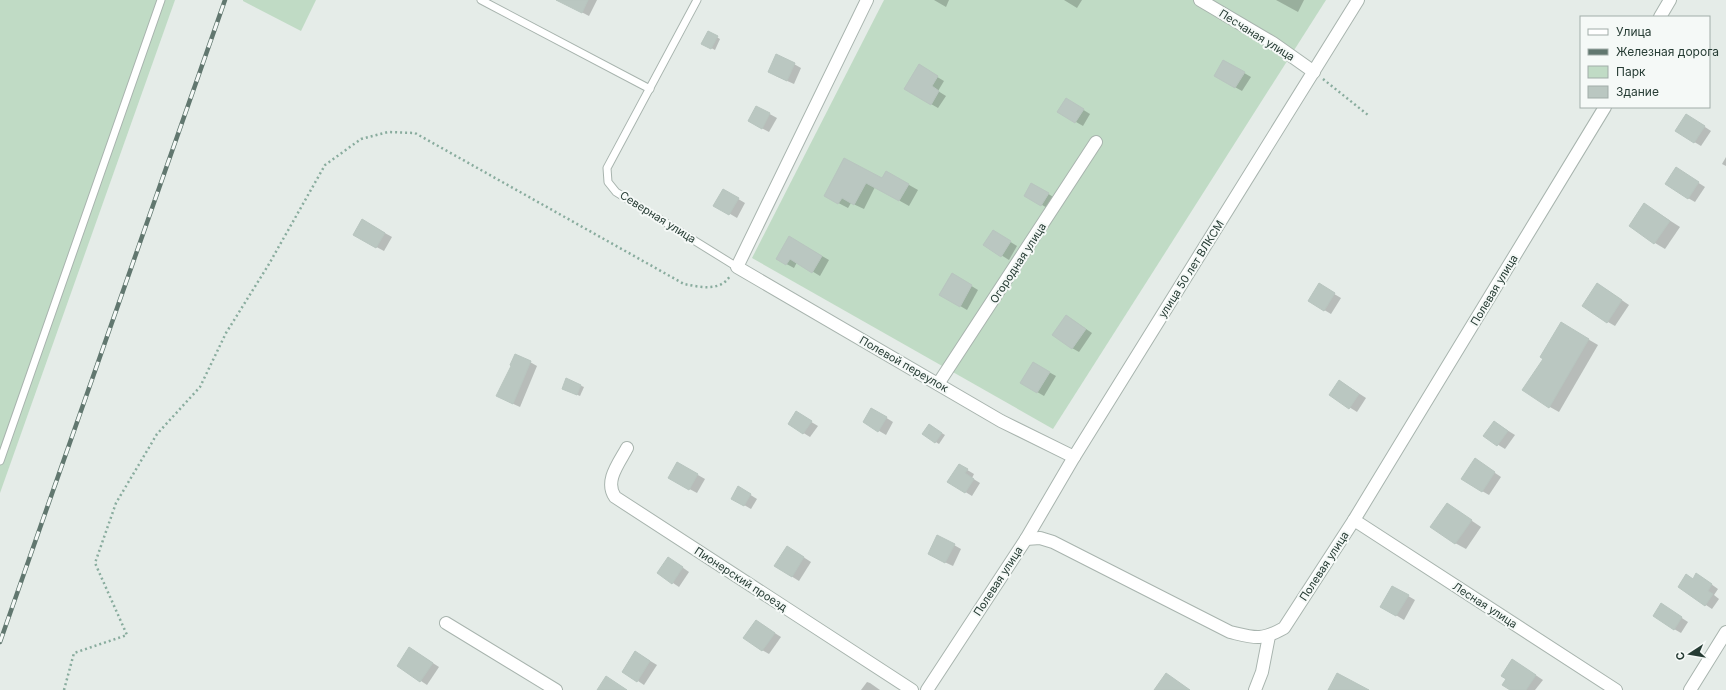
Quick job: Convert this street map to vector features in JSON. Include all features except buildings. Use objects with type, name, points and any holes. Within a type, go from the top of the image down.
[{"type":"street","points":[[737,267],[867,0]]},
{"type":"street","name":"Песчаная улица","points":[[1200,0],[1273,43],[1314,72]]},
{"type":"street","name":"улица 50 лет ВЛКСМ","points":[[1026,539],[1074,457],[1358,0]]},
{"type":"street","points":[[1661,16],[1670,0]]},
{"type":"street","name":"Полевая улица","points":[[927,690],[1026,539],[1040,538],[1053,542],[1230,632],[1254,638],[1269,636],[1284,628],[1354,520],[1604,108]]},
{"type":"street","name":"Огородная улица","points":[[938,384],[1096,142]]},
{"type":"street","name":"Полевой переулок","points":[[737,267],[1001,421],[1074,457]]},
{"type":"street","name":"Пионерский проезд","points":[[627,448],[610,484],[612,492],[616,497],[912,690]]},
{"type":"street","name":"Лесная улица","points":[[1354,520],[1616,690]]},
{"type":"street","points":[[446,623],[556,690]]},
{"type":"street","points":[[1690,690],[1726,632]]},
{"type":"street","points":[[1255,690],[1262,672],[1269,636]]},
{"type":"lane","points":[[0,461],[161,0]]},
{"type":"lane","points":[[481,0],[650,89]]},
{"type":"lane","name":"Северная улица","points":[[697,0],[607,168],[608,182],[616,192],[737,267]]},
{"type":"path","points":[[1314,72],[1368,115]]},
{"type":"path","points":[[64,690],[74,653],[127,635],[95,563],[116,503],[157,434],[200,387],[226,333],[269,264],[325,165],[361,139],[388,132],[414,133],[684,284],[708,288],[727,282],[737,267]]},
{"type":"green space","points":[[0,0],[175,0],[0,493]]},
{"type":"green space","points":[[243,0],[316,0],[301,31]]},
{"type":"green space","points":[[884,0],[1326,0],[1053,429],[752,258]]},
{"type":"railway","points":[[0,642],[225,0]]}]
